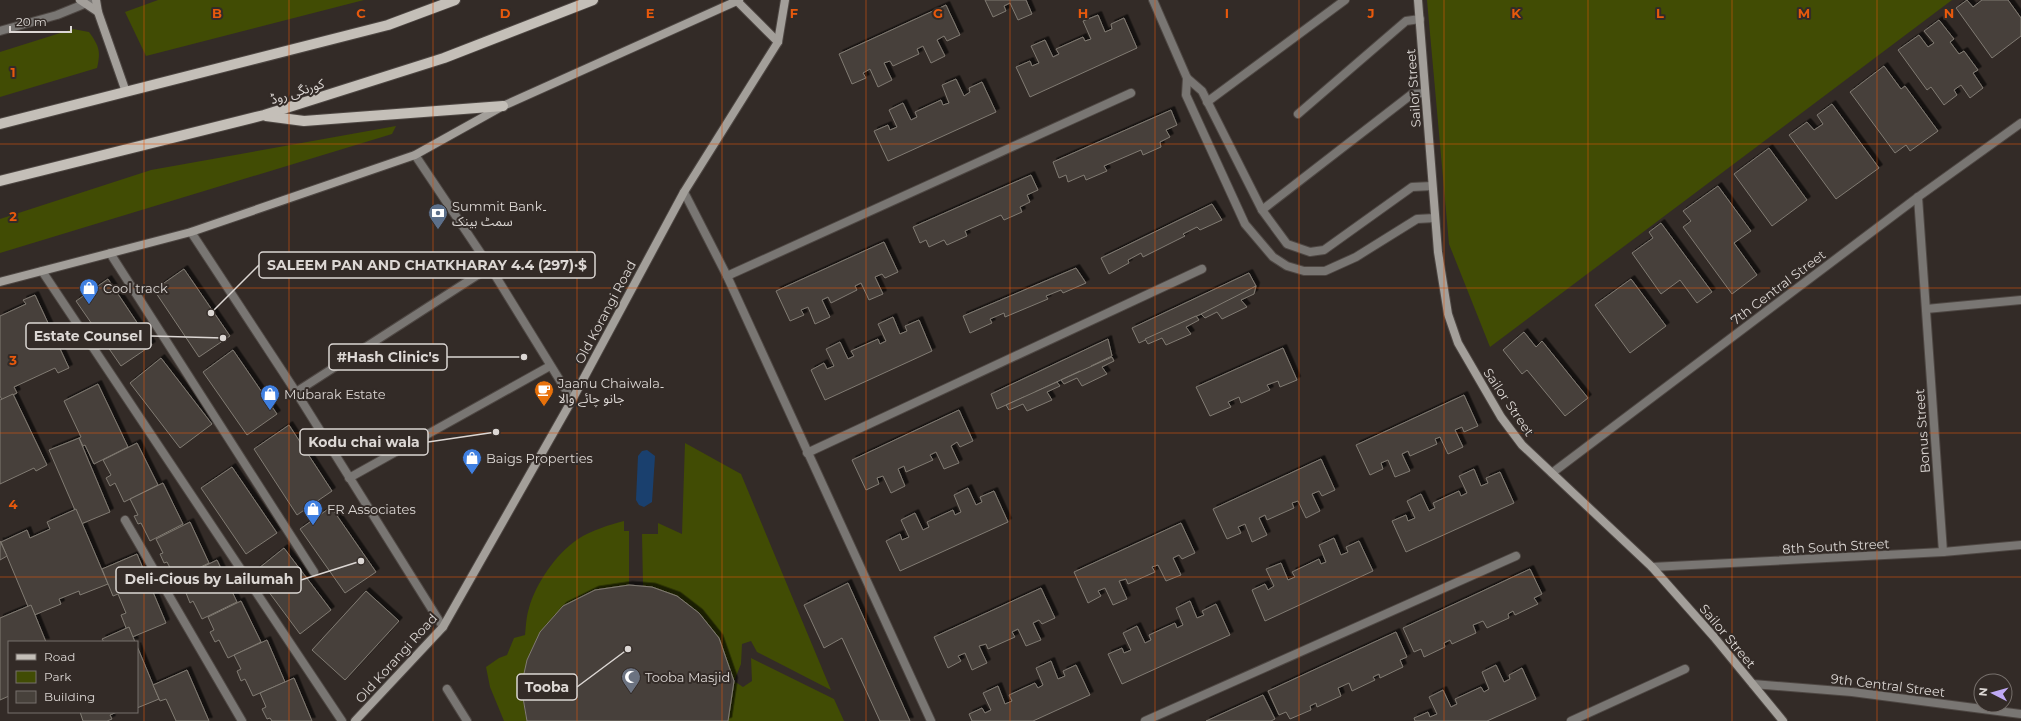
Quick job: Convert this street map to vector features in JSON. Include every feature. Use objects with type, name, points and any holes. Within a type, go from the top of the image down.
[{"type":"main road","points":[[0,124],[388,25],[455,0]]},
{"type":"main road","name":"کورنگی روڈ","points":[[0,181],[264,115],[444,58],[593,0]]},
{"type":"main road","points":[[264,115],[304,121],[503,106]]},
{"type":"street","points":[[0,31],[57,15],[82,2],[95,0],[126,92]]},
{"type":"street","points":[[0,282],[191,232],[415,155],[503,106],[738,0],[778,42]]},
{"type":"street","name":"Old Korangi Road","points":[[355,721],[443,627],[572,400],[684,192],[778,42],[785,0]]},
{"type":"street","points":[[1207,102],[1345,0]]},
{"type":"street","name":"Sailor Street","points":[[1418,0],[1438,252],[1448,314],[1458,343],[1501,417],[1522,445],[1652,567],[1714,637],[1782,721]]},
{"type":"street","points":[[82,2],[98,12]]},
{"type":"street","points":[[1156,2],[1186,78],[1186,95],[1245,224],[1273,257],[1287,266],[1304,271],[1325,271],[1356,257],[1417,218],[1435,218]]},
{"type":"street","points":[[1298,114],[1406,21],[1420,19]]},
{"type":"street","points":[[1186,78],[1202,91],[1262,210],[1287,244],[1310,252],[1324,250],[1412,187],[1432,186]]},
{"type":"street","points":[[727,276],[1131,93]]},
{"type":"street","points":[[1262,210],[1412,94],[1425,93]]},
{"type":"street","name":"7th Central Street","points":[[1552,473],[1918,197],[2021,123]]},
{"type":"street","points":[[415,155],[490,267],[572,400]]},
{"type":"street","points":[[684,192],[727,276],[807,453],[932,721]]},
{"type":"street","name":"Bonus Street","points":[[1918,197],[1943,552]]},
{"type":"street","points":[[191,232],[296,392],[443,627]]},
{"type":"street","points":[[110,253],[314,572]]},
{"type":"street","points":[[296,392],[490,267]]},
{"type":"street","points":[[807,453],[1202,269]]},
{"type":"street","points":[[42,271],[342,721]]},
{"type":"street","points":[[1926,309],[2021,300]]},
{"type":"street","points":[[349,478],[550,366]]},
{"type":"street","points":[[125,520],[242,721]]},
{"type":"street","name":"8th South Street","points":[[1652,567],[1943,552],[2021,545]]},
{"type":"street","points":[[1145,721],[1516,556]]},
{"type":"street","points":[[1571,721],[1685,669]]},
{"type":"street","name":"9th Central Street","points":[[1753,684],[1852,692],[2021,714]]},
{"type":"street","points":[[447,689],[467,721]]},
{"type":"green space","points":[[158,0],[364,0],[146,56],[125,12]]},
{"type":"green space","points":[[1427,0],[1952,0],[1490,347],[1449,244]]},
{"type":"green space","points":[[73,29],[89,32],[95,41],[99,53],[97,68],[0,97],[0,52]]},
{"type":"green space","points":[[396,126],[392,134],[0,253],[0,219],[151,170]]},
{"type":"green space","points":[[685,443],[741,474],[831,690],[757,652],[751,641],[742,644],[741,664],[734,681],[719,638],[699,613],[677,597],[652,587],[643,586],[642,534],[658,534],[658,523],[682,534]]},
{"type":"green space","points":[[624,521],[624,531],[629,531],[629,585],[591,591],[563,608],[550,621],[539,635],[531,650],[526,667],[523,685],[527,721],[504,721],[490,687],[486,667],[499,658],[507,655],[514,638],[525,635],[528,611],[532,598],[548,570],[562,553],[583,536],[601,528]]},
{"type":"green space","points":[[751,658],[834,699],[844,721],[728,721],[734,681],[743,687],[752,681]]},
{"type":"water","points":[[647,450],[655,456],[652,502],[644,507],[639,505],[636,500],[638,456],[642,451]]},
{"type":"building","points":[[985,0],[1026,0],[1032,14],[1018,20],[1010,3],[1004,6],[1006,11],[993,17]]},
{"type":"building","points":[[1967,0],[1973,7],[1982,0],[2008,0],[2021,18],[2021,36],[1992,58],[1956,8]]},
{"type":"building","points":[[946,5],[960,35],[947,41],[944,36],[937,40],[945,56],[931,63],[923,46],[917,49],[919,54],[893,66],[890,61],[884,63],[892,80],[878,87],[870,69],[863,73],[866,78],[852,84],[839,54]]},
{"type":"building","points":[[1098,15],[1105,32],[1112,29],[1111,24],[1124,18],[1137,48],[1030,97],[1016,67],[1030,61],[1032,66],[1039,63],[1031,46],[1045,40],[1053,57],[1059,54],[1056,49],[1083,37],[1085,41],[1091,39],[1083,21]]},
{"type":"building","points":[[1939,20],[1954,39],[1950,42],[1959,54],[1964,51],[1978,70],[1973,73],[1983,88],[1970,98],[1961,85],[1954,90],[1957,95],[1944,105],[1931,87],[1927,90],[1898,50],[1919,35],[1928,47],[1934,43],[1924,31]]},
{"type":"building","points":[[1884,66],[1901,89],[1905,86],[1938,131],[1910,151],[1906,145],[1895,153],[1850,92]]},
{"type":"building","points":[[956,79],[964,96],[970,92],[969,88],[982,82],[996,112],[888,161],[874,131],[888,125],[890,130],[897,127],[889,110],[903,103],[911,120],[917,117],[915,112],[941,100],[943,105],[949,103],[942,85]]},
{"type":"building","points":[[1832,104],[1879,168],[1836,199],[1789,135],[1807,122],[1814,130],[1823,124],[1817,115]]},
{"type":"building","points":[[1171,110],[1177,125],[1166,130],[1170,137],[1160,142],[1161,147],[1143,155],[1141,150],[1104,166],[1107,171],[1086,180],[1084,175],[1068,182],[1066,175],[1059,178],[1053,162]]},
{"type":"building","points":[[1769,148],[1807,200],[1772,226],[1734,174]]},
{"type":"building","points":[[1031,175],[1038,190],[1027,195],[1030,202],[1020,207],[1022,212],[1004,220],[1001,215],[965,231],[967,236],[947,245],[944,240],[929,247],[926,240],[920,243],[913,227]]},
{"type":"building","points":[[1718,186],[1751,231],[1734,243],[1757,275],[1732,294],[1683,227],[1691,221],[1683,211]]},
{"type":"building","points":[[1212,204],[1222,220],[1200,230],[1197,227],[1183,234],[1185,236],[1143,257],[1141,253],[1128,260],[1129,263],[1109,274],[1101,258]]},
{"type":"building","points":[[1661,223],[1712,292],[1697,303],[1680,280],[1661,294],[1632,253],[1653,238],[1649,232]]},
{"type":"building","points":[[884,242],[898,272],[885,278],[882,274],[875,277],[883,294],[869,300],[861,283],[855,286],[857,290],[831,303],[828,297],[822,300],[830,317],[815,324],[808,307],[801,310],[804,315],[790,321],[776,291]]},
{"type":"building","points":[[1076,268],[1086,283],[1063,293],[1061,290],[1046,296],[1048,299],[1005,317],[1004,313],[990,319],[992,323],[970,333],[963,316]]},
{"type":"building","points":[[184,269],[230,336],[199,357],[154,290]]},
{"type":"building","points":[[1249,273],[1256,286],[1233,299],[1238,307],[1226,313],[1221,305],[1177,325],[1181,334],[1170,339],[1165,331],[1139,343],[1132,328]]},
{"type":"building","points":[[108,279],[152,345],[121,366],[76,301]]},
{"type":"building","points":[[1631,279],[1666,326],[1630,353],[1595,305]]},
{"type":"building","points":[[1256,286],[1254,294],[1241,300],[1247,307],[1222,319],[1217,312],[1205,318],[1201,314]]},
{"type":"building","points":[[35,295],[69,368],[58,373],[55,368],[14,387],[17,393],[2,400],[0,396],[0,316],[26,304],[23,300]]},
{"type":"building","points":[[1196,316],[1199,320],[1186,327],[1191,334],[1166,345],[1162,338],[1148,344],[1145,339]]},
{"type":"building","points":[[893,317],[900,334],[907,331],[905,326],[919,320],[932,351],[825,400],[811,370],[824,363],[827,369],[834,366],[826,349],[840,342],[848,359],[854,356],[851,351],[878,339],[880,344],[886,341],[878,324]]},
{"type":"building","points":[[1524,332],[1536,347],[1542,341],[1588,398],[1565,416],[1527,370],[1522,374],[1503,350]]},
{"type":"building","points":[[1108,339],[1112,356],[1091,366],[1097,373],[1085,379],[1080,371],[1035,392],[1039,400],[1029,405],[1024,397],[997,409],[991,394]]},
{"type":"building","points":[[1283,348],[1297,380],[1280,387],[1278,381],[1267,385],[1270,390],[1241,403],[1239,397],[1228,402],[1231,407],[1210,416],[1196,387]]},
{"type":"building","points":[[233,350],[277,414],[247,435],[203,372]]},
{"type":"building","points":[[1112,357],[1114,361],[1102,367],[1107,374],[1082,386],[1077,378],[1064,384],[1061,380]]},
{"type":"building","points":[[161,358],[212,424],[180,448],[130,383]]},
{"type":"building","points":[[1057,382],[1060,386],[1047,392],[1052,400],[1027,411],[1023,404],[1009,410],[1006,405]]},
{"type":"building","points":[[98,384],[128,447],[94,464],[85,445],[83,446],[79,438],[81,437],[64,401]]},
{"type":"building","points":[[13,394],[47,465],[36,471],[34,468],[0,484],[0,400]]},
{"type":"building","points":[[1464,395],[1478,426],[1464,432],[1462,427],[1455,430],[1463,447],[1448,454],[1440,437],[1435,439],[1437,444],[1410,456],[1408,451],[1402,454],[1410,471],[1395,477],[1388,460],[1381,463],[1383,469],[1370,475],[1356,445]]},
{"type":"building","points":[[959,410],[973,441],[960,447],[957,442],[951,446],[959,463],[944,469],[936,452],[930,455],[933,460],[906,472],[904,466],[898,469],[905,486],[891,493],[883,476],[877,478],[879,484],[866,490],[852,460]]},
{"type":"building","points":[[289,425],[332,491],[297,515],[254,449]]},
{"type":"building","points":[[79,438],[110,512],[81,524],[49,450]]},
{"type":"building","points":[[137,443],[158,485],[124,502],[115,483],[110,486],[106,478],[111,475],[103,460]]},
{"type":"building","points":[[1321,459],[1335,490],[1322,496],[1319,491],[1312,494],[1320,511],[1306,518],[1298,501],[1292,503],[1294,508],[1267,520],[1265,515],[1259,518],[1267,535],[1252,542],[1245,524],[1238,527],[1241,533],[1227,539],[1213,509]]},
{"type":"building","points":[[232,467],[277,533],[246,554],[201,488]]},
{"type":"building","points":[[1474,469],[1481,486],[1488,483],[1486,478],[1500,472],[1514,503],[1406,552],[1392,521],[1406,515],[1408,521],[1415,518],[1407,501],[1421,494],[1429,511],[1435,508],[1433,503],[1459,491],[1461,496],[1467,493],[1459,476]]},
{"type":"building","points":[[163,483],[183,524],[150,541],[141,523],[138,524],[134,516],[138,515],[130,499]]},
{"type":"building","points":[[968,488],[976,505],[982,502],[980,497],[994,491],[1008,522],[900,571],[886,541],[900,534],[902,540],[909,537],[901,520],[915,513],[923,530],[929,527],[927,522],[953,510],[955,515],[961,512],[954,495]]},
{"type":"building","points":[[331,507],[376,572],[345,593],[300,529]]},
{"type":"building","points":[[76,509],[108,584],[80,595],[79,591],[59,599],[61,604],[32,616],[1,542],[27,530],[30,538],[50,529],[47,522]]},
{"type":"building","points":[[190,522],[209,563],[176,579],[167,562],[164,563],[160,554],[163,553],[156,539]]},
{"type":"building","points":[[1181,523],[1195,553],[1182,559],[1179,555],[1173,558],[1181,575],[1166,581],[1158,565],[1152,567],[1155,572],[1128,584],[1126,579],[1119,581],[1127,599],[1113,605],[1105,588],[1098,591],[1101,596],[1088,603],[1074,572]]},
{"type":"building","points":[[1334,538],[1341,555],[1348,552],[1346,547],[1359,541],[1373,571],[1265,621],[1252,590],[1265,584],[1268,590],[1274,586],[1266,569],[1281,563],[1288,580],[1295,577],[1292,572],[1319,559],[1321,564],[1326,562],[1319,545]]},
{"type":"building","points":[[0,541],[7,556],[0,560]]},
{"type":"building","points":[[284,548],[331,610],[300,634],[254,572]]},
{"type":"building","points":[[137,554],[166,623],[130,638],[121,615],[126,613],[118,594],[113,596],[102,569]]},
{"type":"building","points":[[217,560],[237,602],[202,619],[193,601],[190,603],[186,593],[189,592],[182,577]]},
{"type":"building","points":[[1530,569],[1542,594],[1534,598],[1538,604],[1515,615],[1513,611],[1508,614],[1509,618],[1487,628],[1483,621],[1473,625],[1476,633],[1452,644],[1450,640],[1444,643],[1445,647],[1424,657],[1421,649],[1414,652],[1403,628]]},
{"type":"building","points":[[848,583],[910,721],[880,721],[842,638],[824,648],[804,605]]},
{"type":"building","points":[[629,585],[652,587],[677,596],[699,613],[719,638],[734,681],[728,721],[527,721],[522,692],[523,678],[527,660],[540,632],[563,606],[595,590]]},
{"type":"building","points":[[1041,588],[1055,618],[1042,624],[1039,620],[1033,623],[1041,640],[1026,646],[1018,629],[1012,632],[1015,637],[988,649],[986,644],[979,646],[987,663],[972,670],[965,653],[958,656],[961,661],[948,668],[934,637]]},
{"type":"building","points":[[366,591],[399,621],[345,680],[312,650]]},
{"type":"building","points":[[241,601],[261,642],[228,658],[219,640],[215,642],[210,632],[214,630],[208,617]]},
{"type":"building","points":[[1190,601],[1197,618],[1204,615],[1202,611],[1216,604],[1230,635],[1122,684],[1108,654],[1122,648],[1124,653],[1131,650],[1123,633],[1137,626],[1145,643],[1151,640],[1149,635],[1175,623],[1177,628],[1183,625],[1176,608]]},
{"type":"building","points":[[31,605],[46,641],[8,641],[8,696],[0,700],[0,618]]},
{"type":"building","points":[[129,627],[135,641],[103,641],[102,639]]},
{"type":"building","points":[[1396,632],[1407,657],[1400,660],[1403,667],[1380,678],[1379,674],[1373,677],[1375,680],[1352,691],[1349,683],[1338,688],[1341,696],[1317,707],[1316,703],[1310,706],[1311,710],[1290,719],[1286,712],[1279,715],[1268,691]]},
{"type":"building","points":[[267,640],[285,682],[253,696],[245,679],[241,681],[237,671],[241,669],[234,655]]},
{"type":"building","points":[[138,648],[159,699],[138,708]]},
{"type":"building","points":[[1051,661],[1058,679],[1065,676],[1063,671],[1076,665],[1090,695],[1033,721],[972,721],[969,714],[982,708],[985,713],[991,710],[983,693],[998,686],[1005,704],[1012,701],[1009,695],[1035,683],[1038,688],[1043,685],[1036,668]]},
{"type":"building","points":[[1496,665],[1504,682],[1510,679],[1509,675],[1522,668],[1536,699],[1487,721],[1415,721],[1414,718],[1428,712],[1430,717],[1437,714],[1429,697],[1443,690],[1451,707],[1457,704],[1455,699],[1481,687],[1484,692],[1489,689],[1482,672]]},
{"type":"building","points":[[187,670],[209,721],[176,721],[166,699],[160,701],[153,685]]},
{"type":"building","points":[[294,678],[312,721],[272,721],[270,718],[267,719],[262,709],[266,707],[260,693]]},
{"type":"building","points":[[1263,695],[1275,719],[1271,721],[1206,721]]},
{"type":"building","points":[[80,713],[115,713],[110,715],[112,719],[107,721],[83,721]]},
{"type":"place","name":"Summit Bank۔ سمٹ بینک","points":[[438,230]]},
{"type":"place","name":"Cool track","points":[[89,305]]},
{"type":"place","name":"SALEEM PAN AND CHATKHARAY 4.4 (297)·$","points":[[211,313]]},
{"type":"place","name":"Estate Counsel","points":[[223,338]]},
{"type":"place","name":"#Hash Clinic's","points":[[524,357]]},
{"type":"place","name":"Jaanu Chaiwala۔ جانو چائے والا","points":[[544,407]]},
{"type":"place","name":"Mubarak Estate","points":[[270,411]]},
{"type":"place","name":"Kodu chai wala","points":[[496,432]]},
{"type":"place","name":"Baigs Properties","points":[[472,475]]},
{"type":"place","name":"FR Associates","points":[[313,526]]},
{"type":"place","name":"Deli-Cious by Lailumah","points":[[361,561]]},
{"type":"place","name":"Tooba","points":[[628,649]]},
{"type":"place","name":"Tooba Masjid","points":[[631,694]]}]
